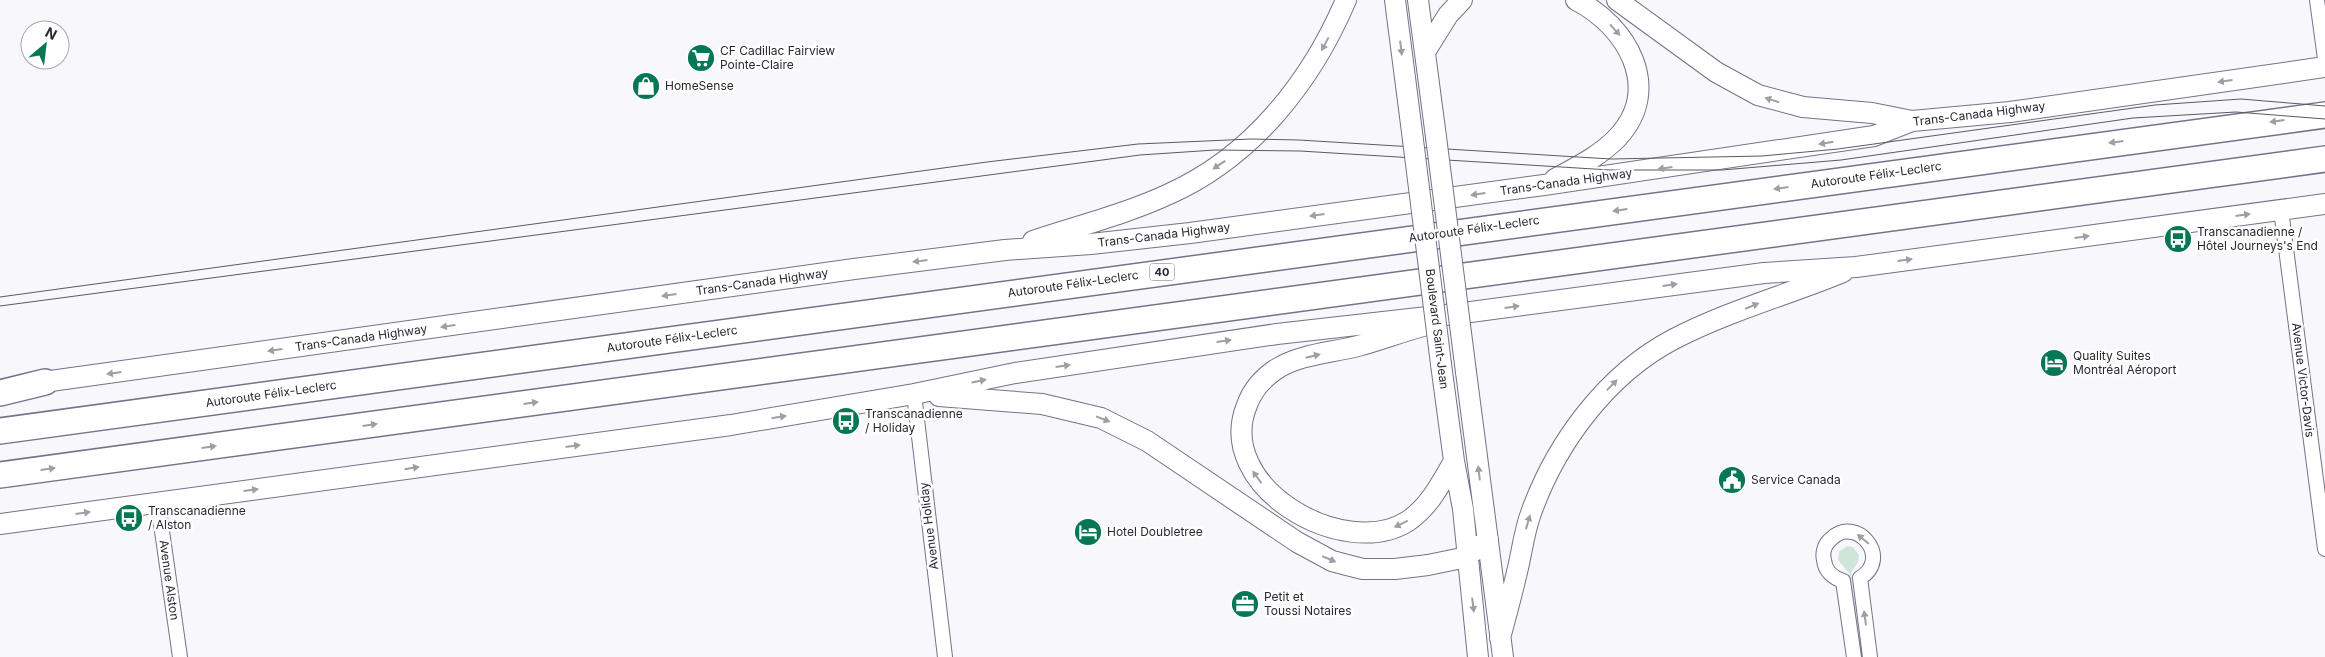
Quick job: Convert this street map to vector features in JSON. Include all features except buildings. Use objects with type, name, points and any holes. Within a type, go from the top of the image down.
[{"type":"highway","name":"Autoroute Félix-Leclerc","points":[[0,431],[2325,114]]},
{"type":"highway","points":[[0,475],[2325,159]]},
{"type":"highway","points":[[0,392],[45,382]]},
{"type":"main road","points":[[1005,250],[1168,194],[1190,184],[1226,161],[1262,129],[1304,78],[1326,43],[1346,0]]},
{"type":"main road","name":"Boulevard Saint-Jean","points":[[1395,0],[1442,375],[1454,461],[1461,493],[1478,657]]},
{"type":"main road","name":"Boulevard Saint-Jean","points":[[1418,0],[1502,647]]},
{"type":"main road","points":[[1425,52],[1448,15],[1462,0]]},
{"type":"main road","points":[[1544,185],[1591,160],[1610,145],[1628,124],[1637,99],[1637,70],[1626,43],[1605,20],[1576,0]]},
{"type":"main road","points":[[1616,0],[1716,72],[1758,95],[1803,108],[1872,113],[1912,121]]},
{"type":"main road","name":"Trans-Canada Highway","points":[[0,387],[854,269],[1005,250],[1091,244],[1190,232],[1544,185],[1874,136],[1912,121],[2010,112],[2325,67]]},
{"type":"main road","points":[[0,524],[731,425],[914,394],[1015,373],[1188,346],[1355,324],[1463,314],[1718,278],[1803,269],[1856,267],[2325,204]]},
{"type":"main road","points":[[1502,647],[1525,531],[1536,498],[1562,448],[1583,418],[1607,390],[1633,366],[1675,338],[1755,305],[1856,267]]},
{"type":"main road","points":[[1454,461],[1429,502],[1408,521],[1381,531],[1350,530],[1330,526],[1306,517],[1275,497],[1258,480],[1247,462],[1241,432],[1244,412],[1254,391],[1266,377],[1284,365],[1359,346],[1463,314]]},
{"type":"main road","points":[[914,394],[1022,401],[1063,408],[1101,418],[1147,441],[1297,542],[1325,557],[1347,565],[1363,569],[1395,569],[1428,565],[1467,557],[1488,539]]},
{"type":"street","points":[[2317,0],[2325,59]]},
{"type":"street","name":"Avenue Victor-Davis","points":[[2281,210],[2325,549]]},
{"type":"street","name":"Avenue Holiday","points":[[914,394],[945,657]]},
{"type":"street","name":"Avenue Alston","points":[[158,503],[180,657]]},
{"type":"street","points":[[1854,657],[1844,581],[1828,572],[1823,555],[1831,538],[1845,532],[1861,535],[1867,540],[1872,551],[1871,566],[1860,578],[1870,657]]},
{"type":"green space","points":[[1847,546],[1853,547],[1859,555],[1858,562],[1851,573],[1862,657],[1849,573],[1838,560],[1839,552]]},
{"type":"tram line","points":[[0,297],[987,162],[1138,144],[1251,139],[1299,140],[1611,159],[1762,156],[1838,149],[2155,105],[2241,99],[2325,106]]},
{"type":"tram line","points":[[0,306],[1140,155],[1215,150],[1300,151],[1610,170],[1722,170],[1841,160],[2133,118],[2236,112],[2325,119]]},
{"type":"place","name":"CF Cadillac Fairview Pointe-Claire","points":[[701,58]]},
{"type":"place","name":"HomeSense","points":[[646,86]]},
{"type":"place","name":"Transcanadienne / Hôtel Journeys's End","points":[[2178,239]]},
{"type":"place","name":"Quality Suites Montréal Aéroport","points":[[2054,363]]},
{"type":"place","name":"Transcanadienne / Holiday","points":[[846,421]]},
{"type":"place","name":"Service Canada","points":[[1732,480]]},
{"type":"place","name":"Transcanadienne / Alston","points":[[129,518]]},
{"type":"place","name":"Hotel Doubletree","points":[[1088,532]]},
{"type":"place","name":"Petit et Toussi Notaires","points":[[1245,604]]}]
